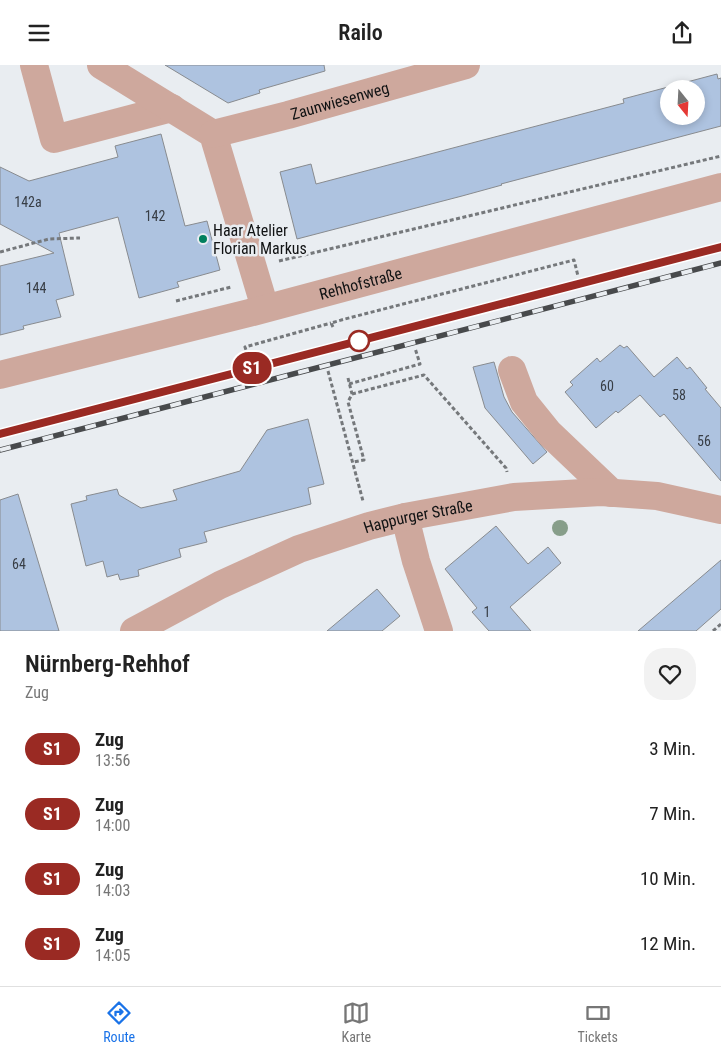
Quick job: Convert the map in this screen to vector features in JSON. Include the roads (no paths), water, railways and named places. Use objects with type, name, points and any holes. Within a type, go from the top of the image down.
[{"type":"street","points":[[34,65],[54,139],[172,109]]},
{"type":"street","points":[[101,65],[213,134],[265,308]]},
{"type":"street","name":"Zaunwiesenweg","points":[[213,134],[466,65]]},
{"type":"street","name":"Rehhofstraße","points":[[0,375],[265,308],[721,187]]},
{"type":"street","points":[[512,370],[524,402],[549,433],[612,493]]},
{"type":"street","name":"Happurger Straße","points":[[134,631],[220,585],[299,549],[369,526],[405,517],[514,497],[601,492],[658,496],[721,510]]},
{"type":"street","points":[[405,517],[416,561],[439,631]]},
{"type":"railway","points":[[0,434],[721,247]]},
{"type":"railway","points":[[0,450],[721,263]]},
{"type":"train","name":"S1","points":[[0,434],[721,247]]},
{"type":"place","name":"Haar Atelier Florian Markus","points":[[203,239]]}]
